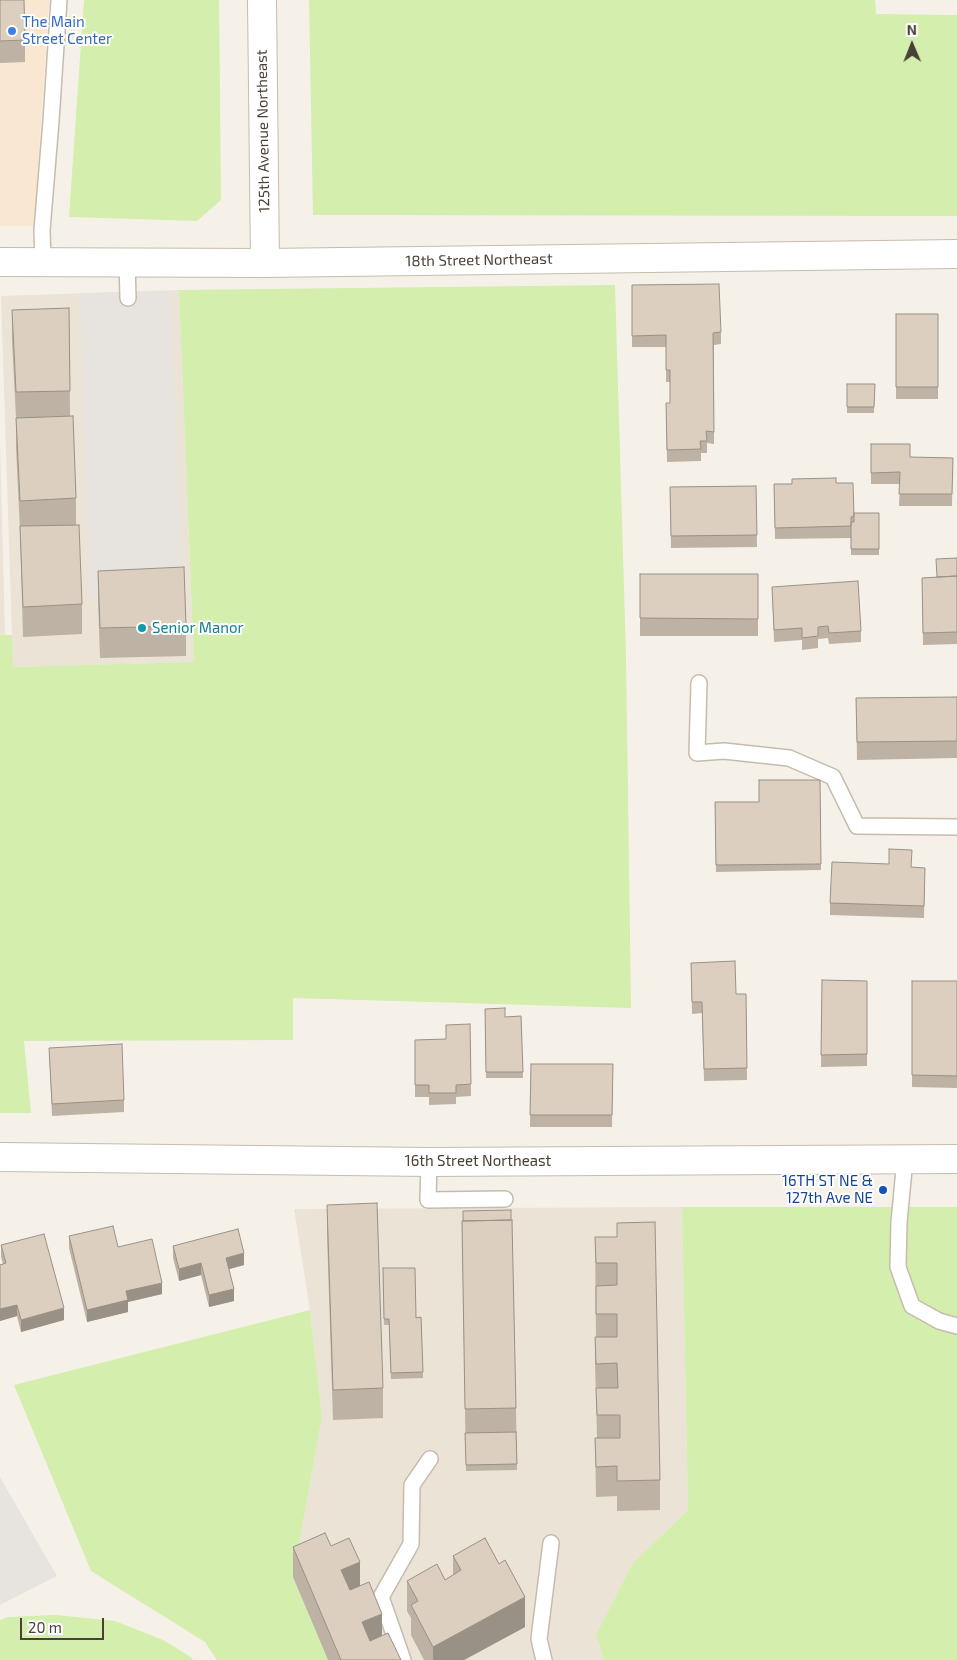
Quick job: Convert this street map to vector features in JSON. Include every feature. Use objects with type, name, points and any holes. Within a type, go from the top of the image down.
[{"type":"street","name":"125th Avenue Northeast","points":[[262,0],[265,263]]},
{"type":"street","name":"18th Street Northeast","points":[[0,262],[265,263],[957,254]]},
{"type":"street","name":"16th Street Northeast","points":[[0,1157],[429,1162],[957,1159]]},
{"type":"lane","points":[[43,262],[42,230],[59,0]]},
{"type":"lane","points":[[127,263],[128,298]]},
{"type":"lane","points":[[699,683],[697,752],[724,751],[789,758],[834,777],[857,826],[957,827]]},
{"type":"lane","points":[[905,1159],[899,1222],[898,1267],[912,1306],[939,1321],[957,1326]]},
{"type":"lane","points":[[429,1162],[428,1200],[505,1199]]},
{"type":"lane","points":[[404,1660],[380,1597],[411,1544],[412,1485],[430,1459]]},
{"type":"lane","points":[[544,1660],[539,1639],[551,1543]]},
{"type":"shaded area","points":[[0,0],[49,0],[34,226],[0,226]]},
{"type":"shaded area","name":"Senior Manor","points":[[179,290],[194,662],[13,667],[1,296]]},
{"type":"shaded area","points":[[170,291],[182,592],[90,595],[80,293]]},
{"type":"shaded area","points":[[0,438],[5,635],[0,635]]},
{"type":"shaded area","points":[[682,1207],[688,1510],[632,1564],[596,1635],[604,1660],[328,1660],[293,1577],[322,1417],[310,1310],[294,1209]]},
{"type":"shaded area","points":[[0,1477],[57,1576],[0,1605]]},
{"type":"green space","points":[[84,0],[219,0],[221,200],[197,221],[69,217]]},
{"type":"green space","points":[[309,0],[875,0],[876,14],[957,15],[957,216],[313,215]]},
{"type":"green space","points":[[615,285],[626,655],[631,1008],[293,998],[293,1040],[24,1041],[31,1113],[0,1113],[0,635],[12,635],[13,667],[194,662],[179,290]]},
{"type":"green space","points":[[682,1207],[957,1207],[957,1660],[604,1660],[596,1635],[632,1564],[688,1510]]},
{"type":"green space","points":[[310,1310],[322,1417],[293,1577],[328,1660],[217,1660],[205,1642],[91,1571],[14,1385]]},
{"type":"green space","points":[[56,1615],[115,1621],[163,1640],[193,1660],[0,1660],[0,1620],[8,1617]]},
{"type":"building","name":"The Main Street Center","points":[[0,0],[24,0],[25,40],[0,41]]},
{"type":"building","points":[[719,284],[721,332],[713,333],[714,432],[706,431],[707,441],[700,441],[701,449],[667,450],[666,403],[670,403],[670,370],[666,370],[666,335],[632,336],[632,285]]},
{"type":"building","points":[[69,308],[70,391],[16,392],[12,310]]},
{"type":"building","points":[[896,314],[938,314],[938,387],[896,387]]},
{"type":"building","points":[[847,384],[875,384],[874,407],[847,407]]},
{"type":"building","points":[[73,416],[76,498],[20,501],[16,418]]},
{"type":"building","points":[[871,444],[910,444],[910,457],[953,458],[952,494],[899,494],[900,472],[871,473]]},
{"type":"building","points":[[836,478],[836,483],[853,483],[854,516],[851,517],[851,526],[775,528],[774,484],[792,484],[792,479]]},
{"type":"building","points":[[756,486],[757,535],[671,536],[670,487]]},
{"type":"building","points":[[854,513],[879,513],[879,549],[851,549],[851,522],[854,522]]},
{"type":"building","points":[[79,525],[82,604],[23,607],[20,526]]},
{"type":"building","points":[[957,558],[957,576],[937,577],[936,559]]},
{"type":"building","points":[[184,567],[186,626],[100,628],[98,571]]},
{"type":"building","points":[[640,574],[758,574],[758,619],[640,618]]},
{"type":"building","points":[[957,576],[957,632],[923,633],[922,578]]},
{"type":"building","points":[[858,581],[861,631],[829,633],[828,626],[818,627],[818,636],[802,638],[802,628],[774,630],[772,587]]},
{"type":"building","points":[[957,697],[957,741],[857,742],[856,698]]},
{"type":"building","points":[[759,780],[820,780],[821,864],[716,865],[715,802],[759,802]]},
{"type":"building","points":[[889,849],[912,850],[911,867],[925,868],[924,906],[830,903],[832,862],[889,864]]},
{"type":"building","points":[[735,961],[736,994],[746,994],[747,1068],[704,1069],[702,1002],[692,1002],[691,963]]},
{"type":"building","points":[[822,980],[867,981],[867,1054],[821,1055]]},
{"type":"building","points":[[912,981],[957,981],[957,1076],[912,1075]]},
{"type":"building","points":[[505,1008],[505,1017],[521,1016],[523,1072],[486,1072],[485,1009]]},
{"type":"building","points":[[470,1024],[471,1084],[456,1085],[456,1093],[429,1093],[429,1085],[415,1085],[415,1040],[446,1039],[446,1025]]},
{"type":"building","points":[[122,1044],[124,1100],[52,1104],[49,1048]]},
{"type":"building","points":[[531,1064],[613,1064],[612,1115],[530,1115]]},
{"type":"building","points":[[377,1203],[383,1388],[333,1390],[327,1205]]},
{"type":"building","points":[[511,1210],[511,1220],[463,1221],[463,1211]]},
{"type":"building","points":[[512,1220],[516,1408],[465,1409],[462,1221]]},
{"type":"building","points":[[655,1222],[660,1480],[617,1481],[617,1466],[596,1467],[595,1438],[620,1438],[620,1415],[597,1415],[596,1388],[618,1388],[617,1363],[596,1364],[595,1337],[617,1337],[617,1314],[596,1314],[596,1286],[617,1285],[617,1263],[596,1263],[595,1237],[617,1237],[617,1223]]},
{"type":"building","points":[[113,1226],[118,1247],[152,1239],[162,1283],[126,1291],[128,1300],[87,1310],[69,1236]]},
{"type":"building","points":[[238,1229],[244,1253],[226,1258],[234,1289],[209,1295],[201,1263],[179,1269],[173,1246]]},
{"type":"building","points":[[44,1234],[64,1308],[21,1320],[17,1305],[0,1309],[0,1265],[6,1263],[1,1245]]},
{"type":"building","points":[[383,1268],[415,1268],[416,1318],[421,1317],[423,1372],[391,1373],[389,1319],[384,1319]]},
{"type":"building","points":[[516,1432],[517,1464],[466,1465],[465,1433]]},
{"type":"building","points":[[325,1533],[331,1546],[349,1538],[360,1562],[341,1570],[350,1590],[369,1582],[382,1614],[362,1622],[370,1641],[388,1633],[401,1660],[341,1660],[293,1547]]},
{"type":"building","points":[[485,1538],[499,1564],[505,1560],[525,1597],[433,1647],[411,1605],[418,1601],[407,1581],[437,1564],[445,1580],[461,1570],[453,1556]]},
{"type":"place","name":"The Main Street Center","points":[[12,31]]},
{"type":"place","name":"Senior Manor","points":[[142,628]]},
{"type":"place","name":"16TH ST NE & 127th Ave NE","points":[[883,1190]]}]
